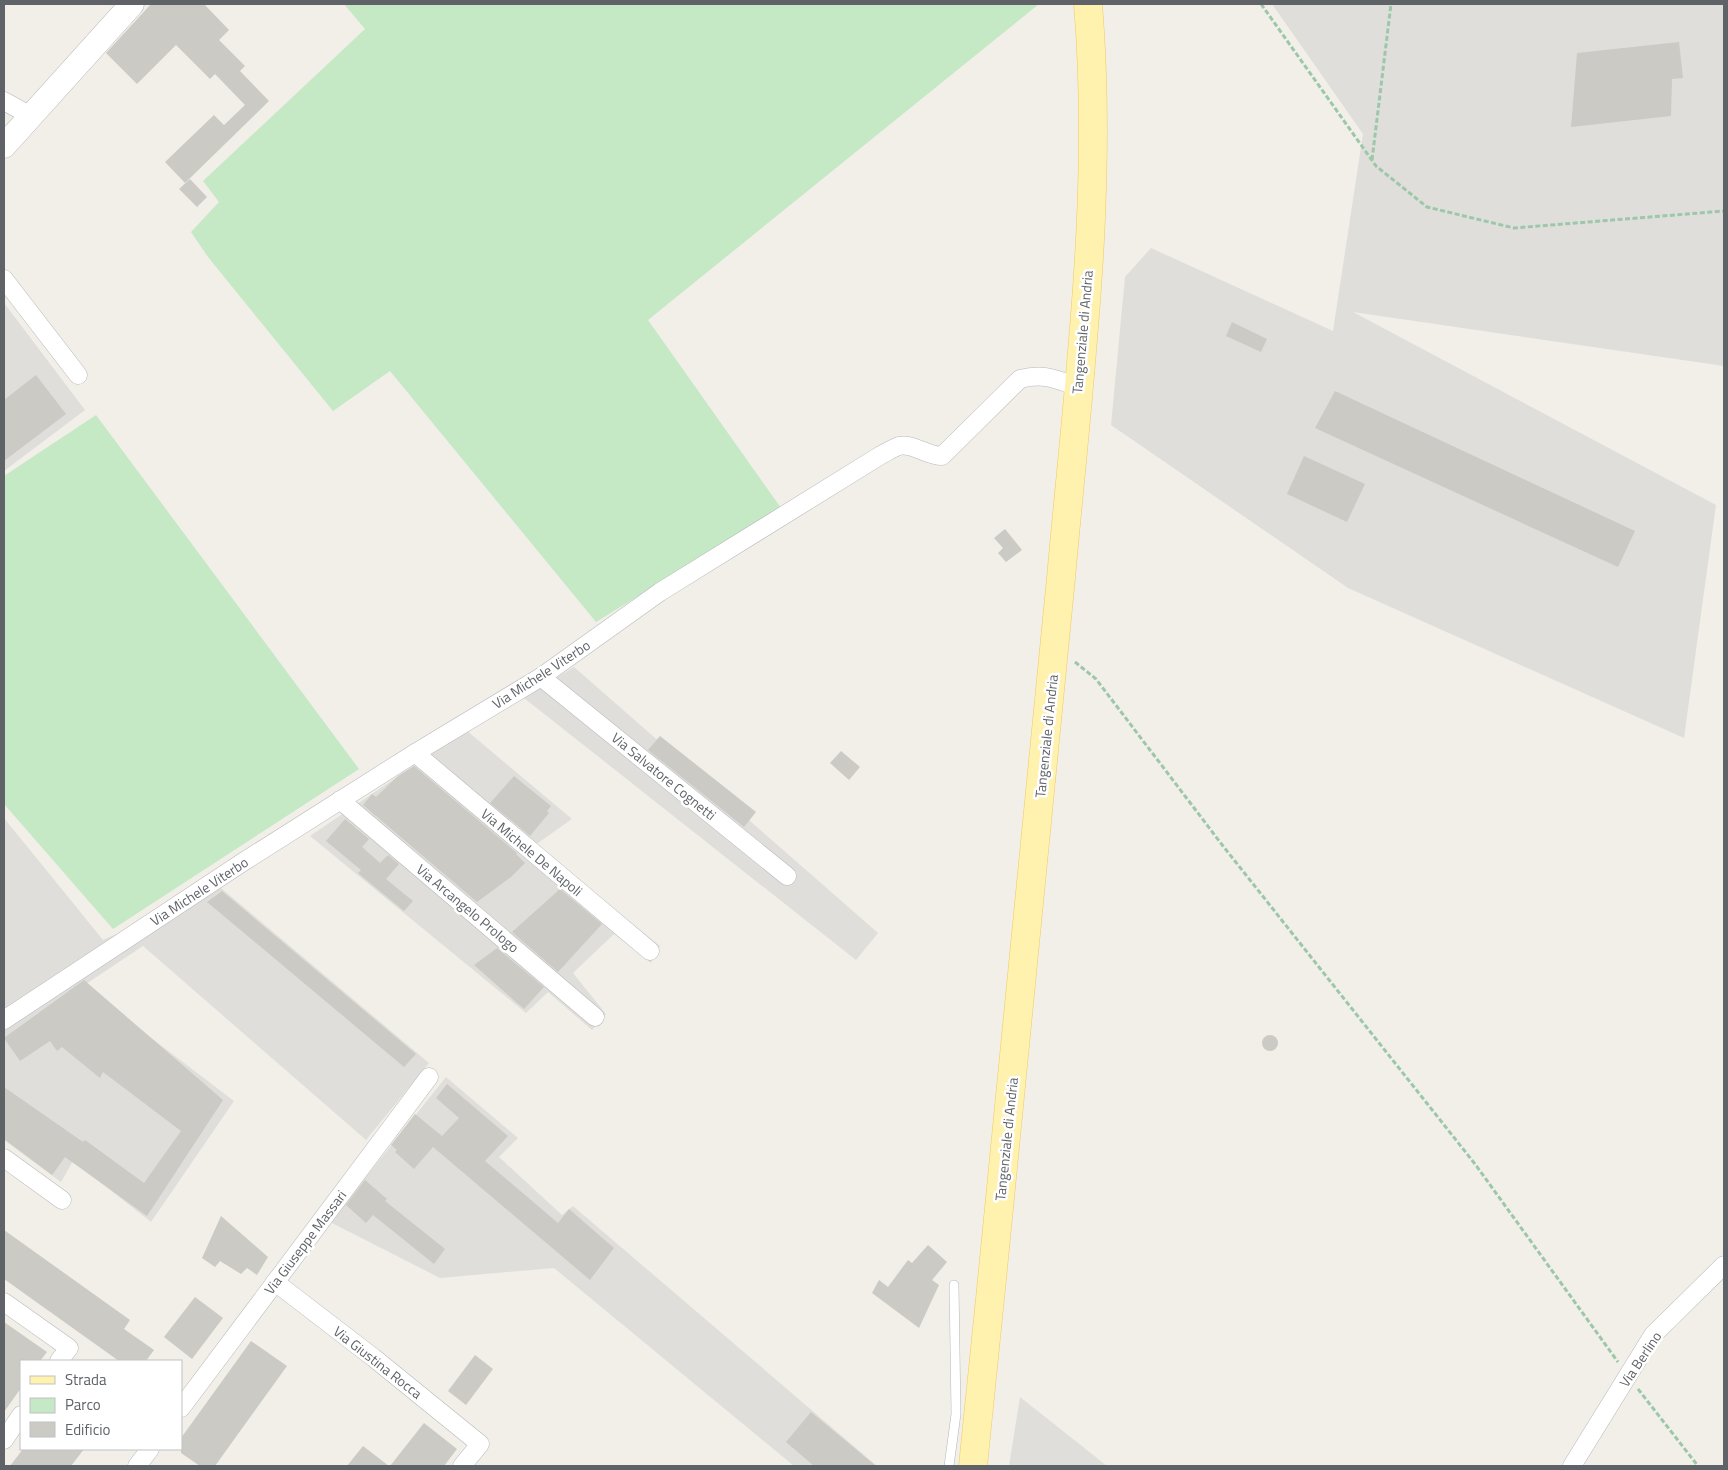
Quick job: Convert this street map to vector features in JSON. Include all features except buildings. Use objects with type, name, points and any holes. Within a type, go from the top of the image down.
[{"type":"main road","points":[[4,146],[13,108],[132,4]]},
{"type":"main road","name":"Tangenziale di Andria","points":[[973,1466],[966,1432],[1054,647],[1092,210],[1093,68],[1088,4]]},
{"type":"street","points":[[4,279],[78,375]]},
{"type":"street","name":"Via Michele Viterbo","points":[[4,1020],[340,800],[541,677],[660,592],[881,455],[900,446],[909,446],[932,456],[942,456],[1020,379],[1033,376],[1047,376],[1078,387]]},
{"type":"street","name":"Via Salvatore Cognetti","points":[[541,677],[787,876]]},
{"type":"street","name":"Via Michele De Napoli","points":[[415,753],[650,951]]},
{"type":"street","name":"Via Arcangelo Prologo","points":[[340,800],[595,1017]]},
{"type":"street","name":"Via Giuseppe Massari","points":[[182,1407],[429,1077]]},
{"type":"street","points":[[4,1158],[62,1200]]},
{"type":"street","name":"Via Berlino","points":[[1572,1466],[1653,1335],[1724,1265]]},
{"type":"street","name":"Via Giustina Rocca","points":[[275,1282],[374,1358],[480,1444],[462,1466]]},
{"type":"street","points":[[4,1302],[68,1348],[60,1360]]},
{"type":"street","points":[[4,1440],[20,1417]]},
{"type":"street","points":[[137,1466],[149,1450]]},
{"type":"lane","points":[[949,1466],[966,1432],[954,1286]]},
{"type":"path","points":[[1261,4],[1372,160],[1427,207],[1514,228],[1724,211]]},
{"type":"path","points":[[1372,160],[1391,4]]},
{"type":"path","points":[[1054,647],[1096,679],[1223,846],[1475,1164],[1628,1376],[1698,1466]]},
{"type":"shaded area","points":[[1272,4],[1724,4],[1724,366],[1353,312],[1716,505],[1684,738],[1348,588],[1111,425],[1125,277],[1151,248],[1333,331],[1363,134]]},
{"type":"shaded area","points":[[4,303],[85,410],[4,471]]},
{"type":"shaded area","points":[[574,667],[878,933],[856,960],[524,698]]},
{"type":"shaded area","points":[[466,730],[572,819],[535,845],[660,946],[651,963],[614,934],[573,973],[606,1014],[592,1030],[548,992],[526,1013],[310,836]]},
{"type":"shaded area","points":[[4,818],[103,940],[221,888],[429,1063],[366,1140],[143,946],[83,986],[234,1101],[151,1222],[73,1161],[61,1182],[4,1140]]},
{"type":"shaded area","points":[[446,1077],[518,1138],[499,1157],[562,1215],[573,1206],[877,1466],[794,1466],[554,1268],[440,1278],[330,1222]]},
{"type":"shaded area","points":[[1020,1397],[1107,1466],[1009,1466]]},
{"type":"green space","points":[[344,4],[1039,4],[648,320],[781,508],[596,622],[390,371],[333,411],[208,257],[191,232],[219,202],[203,181],[365,29]]},
{"type":"green space","points":[[96,415],[359,769],[113,929],[4,804],[4,476]]}]
